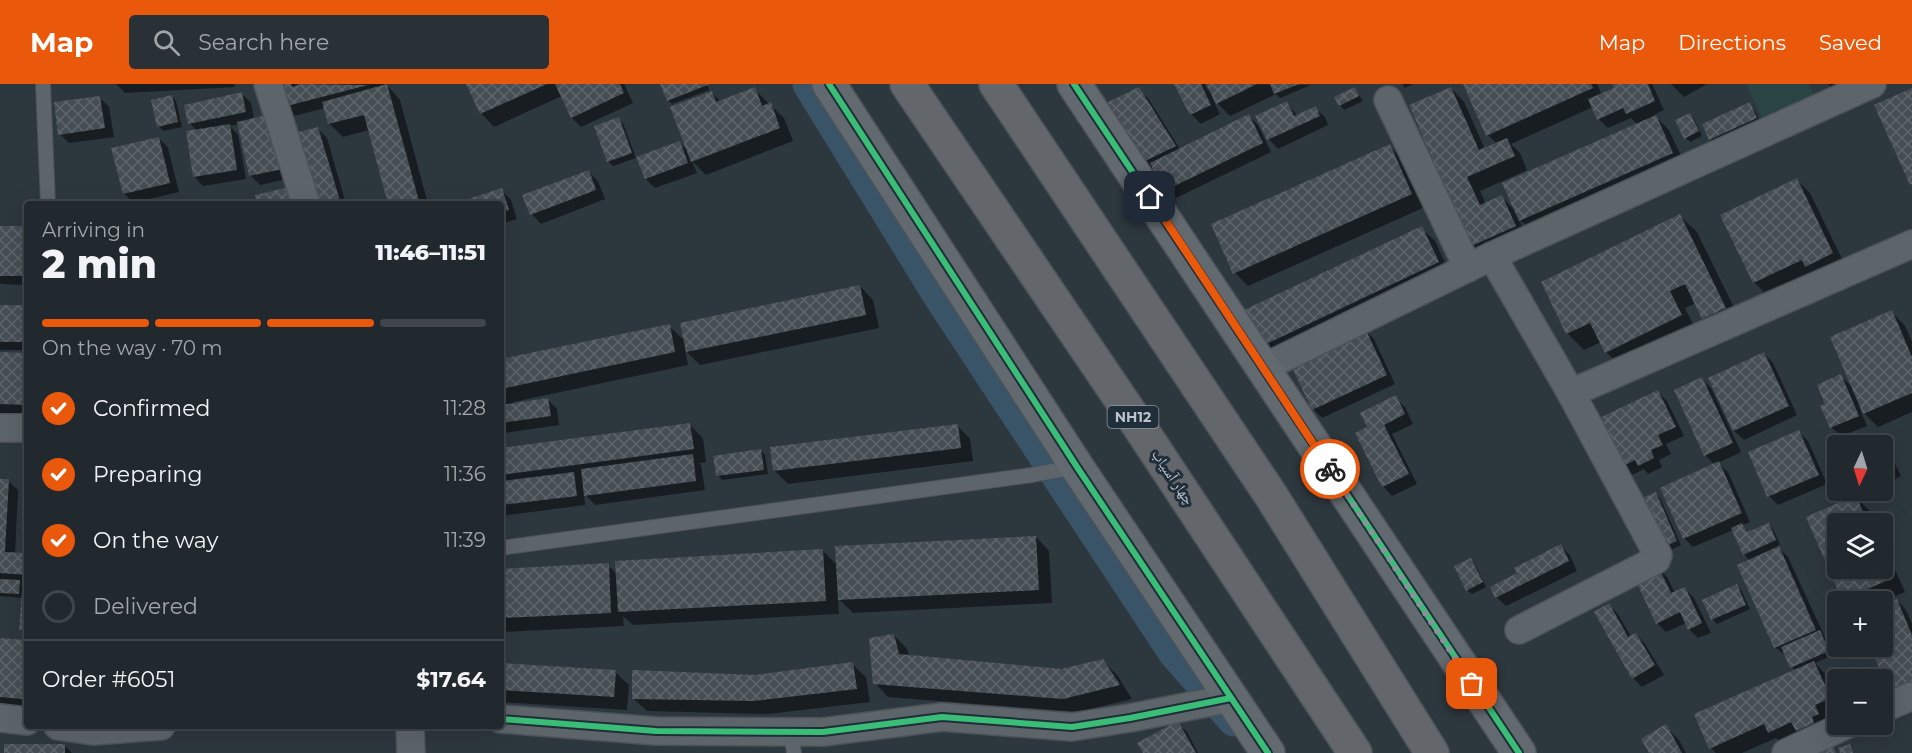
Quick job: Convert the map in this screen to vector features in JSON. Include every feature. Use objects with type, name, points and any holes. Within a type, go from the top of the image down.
[{"type":"highway","name":"چهار آسیاب","points":[[907,84],[1164,464],[1355,753]]},
{"type":"highway","points":[[996,84],[1265,487],[1432,753]]},
{"type":"street","points":[[268,84],[305,201]]},
{"type":"street","points":[[829,84],[1077,467],[1268,753]]},
{"type":"street","points":[[1074,84],[1519,753]]},
{"type":"street","points":[[1263,368],[1492,256],[1872,84]]},
{"type":"street","points":[[1388,100],[1468,268]]},
{"type":"street","points":[[1571,393],[1912,244]]},
{"type":"street","points":[[1492,256],[1571,393],[1658,555],[1656,560],[1519,630]]},
{"type":"street","points":[[0,428],[24,428]]},
{"type":"street","points":[[1893,704],[1912,696]]},
{"type":"street","points":[[504,719],[792,743],[823,732],[942,717],[1072,727],[1231,698]]},
{"type":"street","points":[[0,717],[24,721]]},
{"type":"street","points":[[65,729],[93,742],[147,729]]},
{"type":"street","points":[[410,729],[411,753]]},
{"type":"street","points":[[1786,753],[1827,734]]},
{"type":"lane","points":[[43,84],[48,201]]},
{"type":"lane","points":[[504,548],[1077,467]]},
{"type":"green space","points":[[1746,84],[1809,84],[1817,102],[1765,125]]},
{"type":"building","points":[[273,84],[291,84],[292,87],[302,84],[368,85],[279,108]]},
{"type":"building","points":[[387,84],[419,201],[387,201],[364,115],[328,124],[322,102]]},
{"type":"building","points":[[466,84],[547,84],[480,114]]},
{"type":"building","points":[[555,84],[620,84],[624,93],[571,118]]},
{"type":"building","points":[[660,84],[710,84],[667,101]]},
{"type":"building","points":[[1174,84],[1201,84],[1211,105],[1190,115]]},
{"type":"building","points":[[1206,84],[1257,84],[1216,104]]},
{"type":"building","points":[[1270,84],[1299,84],[1274,94]]},
{"type":"building","points":[[1463,84],[1591,84],[1593,88],[1486,136]]},
{"type":"building","points":[[1612,84],[1648,84],[1655,101],[1626,114],[1623,108],[1597,120],[1588,99],[1614,88]]},
{"type":"building","points":[[755,87],[762,106],[771,102],[780,128],[691,162],[670,107],[712,91],[716,102]]},
{"type":"building","points":[[1139,87],[1176,146],[1143,162],[1106,103]]},
{"type":"building","points":[[1355,87],[1359,96],[1339,106],[1334,97]]},
{"type":"building","points":[[1451,87],[1479,150],[1507,138],[1515,156],[1467,177],[1480,205],[1502,195],[1516,226],[1467,248],[1429,162],[1433,160],[1409,105]]},
{"type":"building","points":[[1912,88],[1912,184],[1910,185],[1874,105]]},
{"type":"building","points":[[242,92],[246,112],[188,124],[184,105]]},
{"type":"building","points":[[172,95],[178,122],[157,127],[151,100]]},
{"type":"building","points":[[100,96],[105,128],[58,135],[54,102]]},
{"type":"building","points":[[1287,101],[1294,116],[1316,106],[1320,116],[1267,140],[1255,116]]},
{"type":"building","points":[[1750,102],[1757,118],[1709,140],[1702,124]]},
{"type":"building","points":[[1690,113],[1699,131],[1684,139],[1675,120]]},
{"type":"building","points":[[271,114],[283,169],[249,176],[237,122]]},
{"type":"building","points":[[1249,114],[1263,143],[1164,191],[1150,163]]},
{"type":"building","points":[[1656,115],[1673,153],[1519,221],[1502,183]]},
{"type":"building","points":[[619,117],[632,153],[607,162],[594,126]]},
{"type":"building","points":[[230,124],[237,170],[193,177],[186,131]]},
{"type":"building","points":[[318,127],[340,201],[315,201],[295,133]]},
{"type":"building","points":[[159,137],[170,183],[123,194],[111,148]]},
{"type":"building","points":[[680,141],[688,163],[645,179],[636,157]]},
{"type":"building","points":[[1390,144],[1412,194],[1233,274],[1211,224]]},
{"type":"building","points":[[589,170],[596,190],[530,215],[522,195]]},
{"type":"building","points":[[1797,178],[1833,253],[1805,267],[1802,260],[1753,283],[1720,215]]},
{"type":"building","points":[[290,187],[293,201],[256,201],[255,195]]},
{"type":"building","points":[[502,188],[509,210],[504,211],[504,201],[462,201]]},
{"type":"building","points":[[1680,214],[1726,308],[1702,319],[1685,284],[1670,291],[1682,315],[1605,353],[1590,323],[1566,334],[1541,282]]},
{"type":"building","points":[[0,226],[24,226],[24,276],[0,276]]},
{"type":"building","points":[[1422,226],[1439,262],[1262,346],[1244,310]]},
{"type":"building","points":[[860,285],[866,315],[686,352],[680,323]]},
{"type":"building","points":[[0,305],[24,305],[24,342],[0,342]]},
{"type":"building","points":[[1892,310],[1912,357],[1912,393],[1863,414],[1830,337]]},
{"type":"building","points":[[670,324],[675,352],[504,388],[504,358]]},
{"type":"building","points":[[1365,328],[1387,375],[1312,410],[1290,363]]},
{"type":"building","points":[[0,352],[24,353],[24,405],[0,404]]},
{"type":"building","points":[[1764,352],[1789,406],[1733,431],[1708,378]]},
{"type":"building","points":[[1841,374],[1859,416],[1830,428],[1820,406],[1825,404],[1817,385]]},
{"type":"building","points":[[1702,377],[1733,443],[1704,456],[1674,390]]},
{"type":"building","points":[[1658,390],[1676,427],[1658,435],[1663,445],[1651,450],[1654,458],[1638,466],[1635,460],[1615,470],[1593,421]]},
{"type":"building","points":[[1396,395],[1405,414],[1384,425],[1409,474],[1382,487],[1355,433],[1367,427],[1360,413]]},
{"type":"building","points":[[548,398],[551,416],[504,423],[504,405]]},
{"type":"building","points":[[690,423],[694,449],[504,475],[504,448]]},
{"type":"building","points":[[958,424],[961,448],[773,471],[770,447]]},
{"type":"building","points":[[1799,430],[1819,475],[1767,497],[1748,452]]},
{"type":"building","points":[[761,449],[764,470],[716,476],[713,456]]},
{"type":"building","points":[[693,454],[696,481],[584,496],[581,469]]},
{"type":"building","points":[[1719,461],[1742,513],[1683,539],[1660,488]]},
{"type":"building","points":[[574,472],[577,496],[504,505],[504,481]]},
{"type":"building","points":[[0,479],[9,479],[5,552],[24,553],[24,575],[0,573]]},
{"type":"building","points":[[1656,492],[1677,541],[1660,548],[1638,500]]},
{"type":"building","points":[[1842,501],[1858,501],[1863,513],[1827,513],[1827,565],[1806,517]]},
{"type":"building","points":[[1742,523],[1747,532],[1769,523],[1776,540],[1743,555],[1731,528]]},
{"type":"building","points":[[1036,536],[1039,590],[838,600],[835,546]]},
{"type":"building","points":[[1561,544],[1569,561],[1495,598],[1490,587],[1517,573],[1514,568]]},
{"type":"building","points":[[1779,546],[1816,630],[1774,648],[1737,565]]},
{"type":"building","points":[[823,549],[826,601],[618,612],[615,561]]},
{"type":"building","points":[[1471,558],[1483,582],[1466,591],[1454,566]]},
{"type":"building","points":[[609,563],[611,613],[504,618],[504,569]]},
{"type":"building","points":[[1658,566],[1671,593],[1685,587],[1702,623],[1688,630],[1680,612],[1656,624],[1634,577]]},
{"type":"building","points":[[0,579],[20,580],[19,594],[0,593]]},
{"type":"building","points":[[1833,579],[1891,579],[1863,591],[1838,591]]},
{"type":"building","points":[[1737,584],[1746,605],[1711,620],[1702,600]]},
{"type":"building","points":[[22,591],[24,591],[24,630],[19,630]]},
{"type":"building","points":[[1897,599],[1912,635],[1912,682],[1905,685],[1893,698],[1893,669],[1880,669],[1875,657],[1893,657],[1893,601]]},
{"type":"building","points":[[1609,603],[1628,637],[1636,633],[1655,665],[1632,679],[1594,612]]},
{"type":"building","points":[[1820,630],[1827,652],[1790,668],[1781,647]]},
{"type":"building","points":[[894,634],[899,654],[1061,669],[1103,659],[1120,685],[1063,699],[873,684],[869,638]]},
{"type":"building","points":[[0,638],[24,640],[22,699],[0,697]]},
{"type":"building","points":[[1814,661],[1827,689],[1827,700],[1815,705],[1819,714],[1812,717],[1814,723],[1796,731],[1791,722],[1768,733],[1764,724],[1709,749],[1694,714]]},
{"type":"building","points":[[853,662],[857,689],[754,701],[632,699],[632,670],[755,675]]},
{"type":"building","points":[[504,663],[616,670],[614,697],[504,690]]},
{"type":"building","points":[[1178,721],[1196,753],[1143,753],[1137,743]]},
{"type":"building","points":[[1666,724],[1682,753],[1649,753],[1641,739]]},
{"type":"building","points":[[4,744],[65,744],[65,753],[4,753]]},
{"type":"building","points":[[1832,744],[1836,753],[1812,753]]},
{"type":"building","points":[[1850,744],[1853,753],[1840,753],[1838,748]]},
{"type":"waterway","points":[[809,84],[942,300],[1174,652],[1234,720]]},
{"type":"cycle path","points":[[829,84],[1077,467],[1268,753]]},
{"type":"cycle path","points":[[1074,84],[1519,753]]},
{"type":"cycle path","points":[[504,719],[656,731],[823,732],[942,717],[1072,727],[1231,698]]},
{"type":"way so far","points":[[1330,469],[1472,684]]},
{"type":"route","points":[[1150,197],[1330,469]]}]
